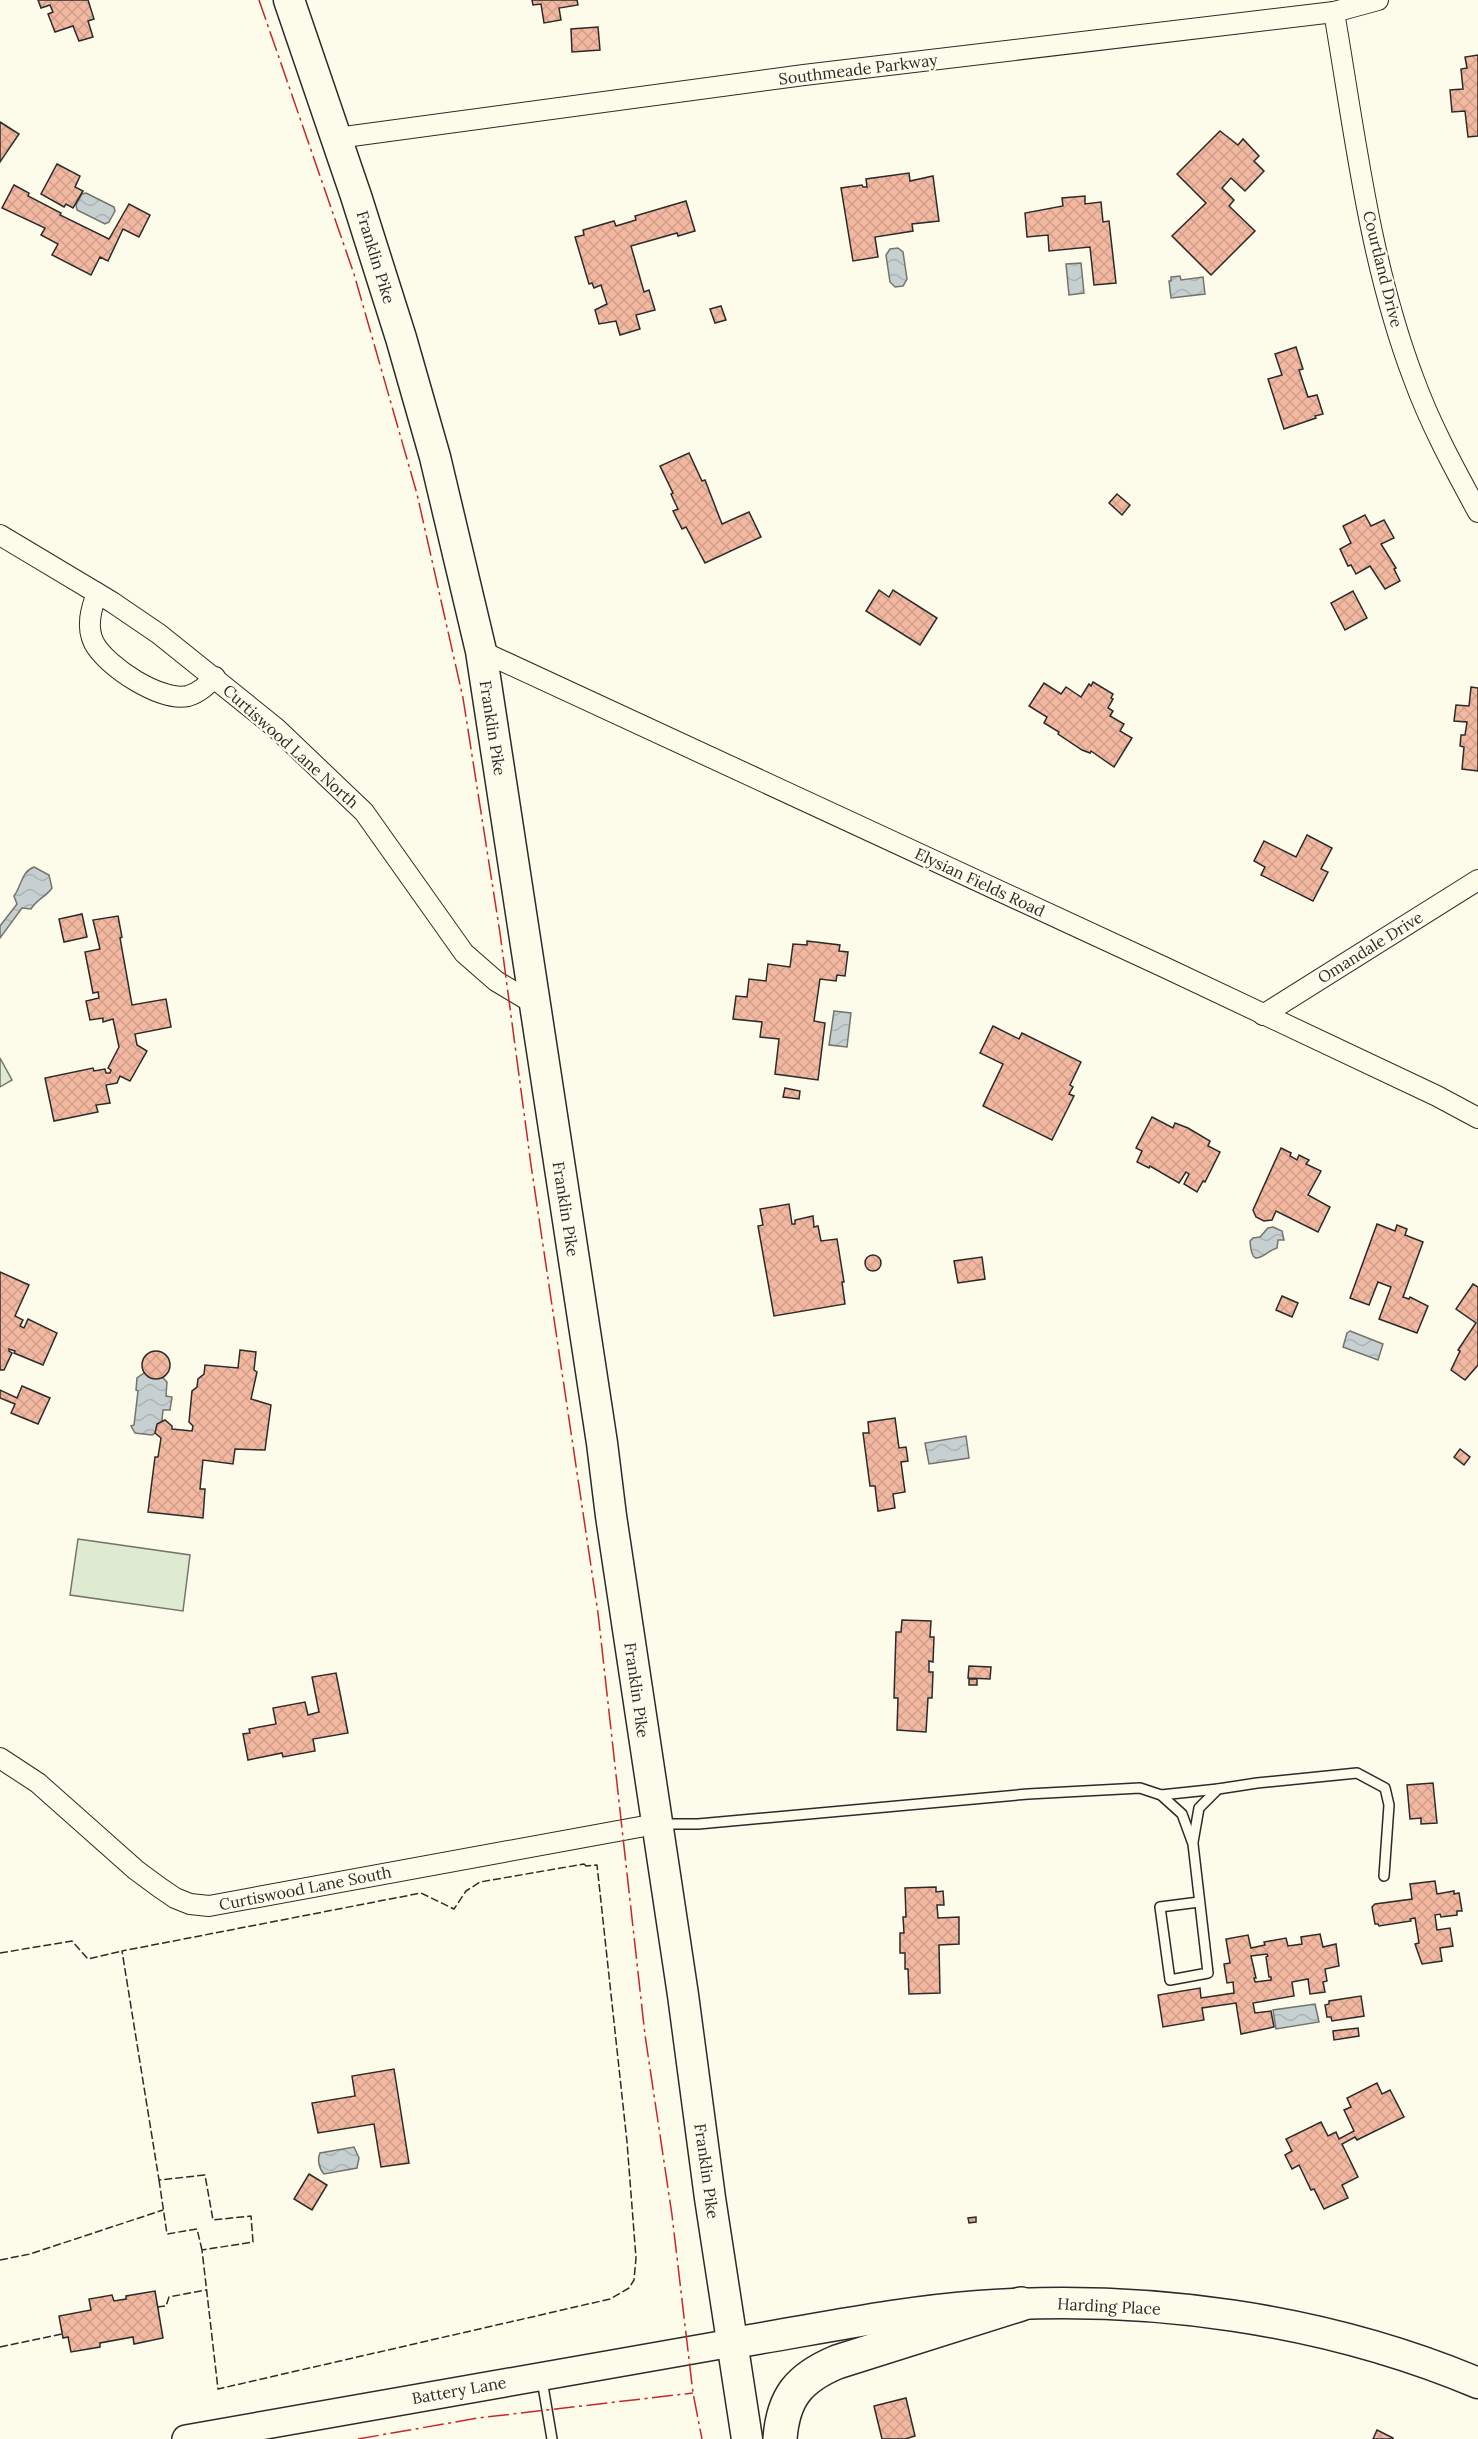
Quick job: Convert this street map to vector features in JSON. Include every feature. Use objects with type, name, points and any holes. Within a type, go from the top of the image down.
[{"type":"highway","points":[[780,2439],[784,2407],[797,2388],[819,2370],[837,2362],[1021,2304]]},
{"type":"main road","name":"Franklin Pike","points":[[289,0],[337,138],[401,338],[432,445],[481,651],[536,1005],[747,2439]]},
{"type":"main road","name":"Harding Place","points":[[732,2343],[937,2310],[1082,2302],[1185,2310],[1258,2320],[1367,2344],[1478,2383]]},
{"type":"main road","name":"Battery Lane","points":[[186,2439],[732,2343]]},
{"type":"street","name":"Southmeade Parkway","points":[[337,138],[836,71],[1334,12],[1378,0]]},
{"type":"street","name":"Courtland Drive","points":[[1334,12],[1371,227],[1402,344],[1431,421],[1478,512]]},
{"type":"street","name":"Curtiswood Lane North","points":[[0,535],[159,634],[276,728],[364,812],[464,952],[496,981],[536,1005]]},
{"type":"street","points":[[96,593],[90,619],[94,644],[108,660],[136,681],[153,691],[171,697],[189,696],[201,690],[214,677]]},
{"type":"street","name":"Elysian Fields Road","points":[[481,651],[1437,1096],[1478,1118]]},
{"type":"street","name":"Omandale Drive","points":[[1263,1015],[1478,880]]},
{"type":"street","name":"Curtiswood Lane South","points":[[0,1758],[38,1783],[136,1870],[175,1898],[190,1904],[210,1906],[656,1824]]},
{"type":"lane","points":[[656,1824],[709,1823],[1028,1794],[1140,1788],[1161,1795],[1357,1773],[1385,1788],[1389,1805],[1384,1876]]},
{"type":"lane","points":[[1193,1844],[1199,1808],[1218,1790]]},
{"type":"lane","points":[[1161,1795],[1182,1814],[1193,1844],[1208,1973],[1170,1980],[1160,1907],[1199,1902]]},
{"type":"lane","points":[[541,2375],[552,2439]]},
{"type":"green space","points":[[0,1058],[12,1080],[0,1087]]},
{"type":"green space","points":[[78,1539],[190,1555],[183,1611],[70,1595]]},
{"type":"water","points":[[86,193],[114,207],[115,211],[109,222],[105,224],[77,210],[76,205],[82,194]]},
{"type":"water","points":[[898,248],[903,252],[907,279],[903,286],[895,287],[890,282],[886,255],[890,249]]},
{"type":"water","points":[[1081,263],[1084,293],[1069,295],[1066,264]]},
{"type":"water","points":[[1180,276],[1181,280],[1203,277],[1205,294],[1171,298],[1169,281],[1171,277]]},
{"type":"water","points":[[34,867],[49,875],[52,888],[31,909],[22,908],[0,938],[0,926],[17,904],[14,896],[24,875]]},
{"type":"water","points":[[834,1011],[851,1013],[847,1047],[829,1045]]},
{"type":"water","points":[[1273,1227],[1282,1231],[1284,1240],[1278,1240],[1277,1248],[1256,1258],[1253,1256],[1250,1241]]},
{"type":"water","points":[[1350,1331],[1383,1344],[1378,1360],[1343,1347],[1347,1333]]},
{"type":"water","points":[[144,1373],[160,1375],[167,1382],[166,1396],[172,1397],[170,1410],[163,1410],[161,1430],[152,1435],[135,1433],[131,1426],[134,1425],[138,1391],[136,1390],[137,1378]]},
{"type":"water","points":[[966,1436],[969,1458],[929,1464],[925,1443]]},
{"type":"water","points":[[1315,2004],[1319,2022],[1276,2029],[1273,2010]]},
{"type":"water","points":[[354,2147],[359,2158],[357,2168],[324,2174],[319,2164],[320,2153]]},
{"type":"building","points":[[38,0],[88,0],[94,19],[88,21],[93,37],[79,41],[73,26],[55,32],[48,14],[53,12],[50,5],[41,8]]},
{"type":"building","points":[[532,0],[577,0],[578,5],[559,8],[561,20],[544,23],[541,4],[533,5]]},
{"type":"building","points":[[598,27],[600,50],[572,52],[571,29]]},
{"type":"building","points":[[1478,55],[1478,136],[1468,137],[1465,111],[1452,112],[1450,90],[1463,89],[1461,69],[1467,68],[1465,57]]},
{"type":"building","points":[[0,122],[19,134],[0,162]]},
{"type":"building","points":[[1220,131],[1238,145],[1243,139],[1259,156],[1254,161],[1264,171],[1245,191],[1231,178],[1222,188],[1234,200],[1229,206],[1255,231],[1211,275],[1172,236],[1206,203],[1177,174]]},
{"type":"building","points":[[57,164],[80,176],[75,187],[83,191],[73,208],[66,204],[64,207],[41,194]]},
{"type":"building","points":[[909,173],[910,181],[933,176],[939,221],[912,224],[913,231],[875,237],[878,257],[853,261],[841,188],[862,185],[867,187],[866,179]]},
{"type":"building","points":[[14,185],[29,193],[28,196],[61,213],[60,215],[109,239],[129,204],[150,215],[139,237],[123,229],[108,261],[100,257],[91,275],[52,255],[58,244],[41,235],[45,228],[2,208]]},
{"type":"building","points":[[1085,196],[1085,204],[1101,202],[1103,222],[1109,221],[1116,283],[1094,285],[1090,247],[1049,251],[1048,235],[1027,237],[1025,213],[1063,206],[1062,198]]},
{"type":"building","points":[[686,201],[695,231],[678,236],[677,233],[631,246],[644,292],[649,290],[655,310],[636,315],[640,329],[620,335],[616,321],[599,324],[595,310],[607,304],[601,285],[594,288],[592,283],[589,284],[575,237],[584,235],[583,230],[614,221],[616,226],[636,220],[635,216]]},
{"type":"building","points":[[721,306],[726,320],[715,323],[710,309]]},
{"type":"building","points":[[1296,347],[1303,369],[1299,370],[1308,397],[1317,395],[1323,414],[1284,429],[1268,379],[1282,375],[1275,354]]},
{"type":"building","points":[[689,453],[702,481],[705,480],[722,524],[749,512],[761,537],[705,563],[686,527],[682,529],[673,511],[678,509],[660,466]]},
{"type":"building","points":[[1117,494],[1130,505],[1122,515],[1109,503]]},
{"type":"building","points":[[1365,515],[1371,526],[1384,520],[1394,538],[1381,544],[1396,568],[1394,569],[1400,581],[1385,589],[1370,566],[1356,574],[1351,565],[1348,566],[1340,549],[1351,543],[1343,526]]},
{"type":"building","points":[[879,590],[889,597],[893,590],[937,618],[920,645],[866,611]]},
{"type":"building","points":[[1353,591],[1367,618],[1345,630],[1331,603]]},
{"type":"building","points":[[1093,682],[1113,694],[1108,708],[1113,711],[1110,716],[1124,724],[1120,731],[1132,738],[1114,767],[1091,751],[1090,753],[1082,750],[1058,734],[1059,732],[1044,723],[1047,717],[1029,706],[1044,683],[1061,694],[1066,687],[1081,697],[1089,684],[1091,686]]},
{"type":"building","points":[[1471,687],[1478,688],[1478,771],[1462,769],[1464,747],[1460,746],[1461,735],[1465,735],[1467,722],[1454,721],[1456,705],[1469,706]]},
{"type":"building","points":[[1307,835],[1332,848],[1321,869],[1328,872],[1313,901],[1261,875],[1265,867],[1254,861],[1264,841],[1296,857]]},
{"type":"building","points":[[82,914],[87,937],[64,942],[59,919]]},
{"type":"building","points":[[118,916],[132,1005],[166,999],[171,1027],[135,1034],[137,1045],[147,1051],[130,1081],[120,1076],[117,1083],[106,1085],[110,1103],[96,1105],[98,1112],[54,1121],[45,1078],[93,1068],[94,1071],[105,1069],[106,1073],[110,1073],[111,1070],[108,1068],[119,1047],[113,1019],[103,1022],[103,1018],[90,1020],[86,1001],[99,998],[98,992],[93,993],[85,952],[100,949],[93,920]]},
{"type":"building","points":[[807,941],[840,945],[839,951],[848,952],[845,976],[837,975],[836,981],[820,979],[814,1021],[825,1023],[818,1080],[775,1074],[779,1039],[760,1037],[762,1022],[733,1019],[736,996],[747,997],[749,979],[766,981],[768,964],[790,967],[793,944],[807,945]]},
{"type":"building","points":[[993,1026],[1019,1039],[1022,1033],[1081,1062],[1070,1085],[1073,1087],[1069,1094],[1074,1096],[1052,1140],[983,1106],[1003,1064],[980,1053]]},
{"type":"building","points":[[785,1088],[800,1091],[799,1099],[783,1097]]},
{"type":"building","points":[[1152,1117],[1173,1128],[1175,1123],[1188,1128],[1210,1141],[1208,1146],[1220,1152],[1205,1182],[1203,1181],[1197,1192],[1184,1184],[1189,1174],[1186,1172],[1179,1183],[1150,1166],[1149,1168],[1137,1162],[1142,1151],[1136,1148]]},
{"type":"building","points":[[1281,1148],[1291,1153],[1290,1156],[1297,1160],[1299,1155],[1309,1160],[1306,1164],[1321,1171],[1308,1195],[1330,1207],[1318,1232],[1276,1211],[1272,1220],[1264,1221],[1256,1217],[1253,1210]]},
{"type":"building","points":[[789,1204],[792,1224],[795,1224],[795,1220],[813,1216],[814,1227],[818,1226],[821,1241],[837,1239],[845,1304],[774,1316],[758,1226],[763,1225],[760,1209]]},
{"type":"building","points":[[1377,1224],[1395,1231],[1397,1225],[1407,1229],[1405,1235],[1423,1242],[1403,1297],[1409,1299],[1410,1297],[1428,1306],[1417,1333],[1379,1319],[1391,1287],[1378,1282],[1369,1305],[1350,1298]]},
{"type":"building","points":[[870,1255],[876,1255],[881,1263],[879,1269],[870,1271],[865,1266],[865,1260]]},
{"type":"building","points":[[982,1257],[985,1279],[958,1283],[954,1261]]},
{"type":"building","points":[[0,1272],[29,1285],[15,1316],[23,1320],[20,1326],[24,1328],[28,1319],[57,1333],[43,1365],[9,1349],[12,1353],[4,1370],[0,1370]]},
{"type":"building","points":[[1473,1284],[1478,1287],[1478,1365],[1465,1380],[1451,1370],[1460,1351],[1458,1350],[1476,1323],[1456,1309]]},
{"type":"building","points":[[1282,1296],[1298,1303],[1292,1317],[1276,1310]]},
{"type":"building","points":[[240,1350],[256,1352],[254,1370],[257,1372],[251,1399],[271,1405],[265,1450],[235,1449],[233,1464],[203,1460],[200,1489],[205,1489],[203,1518],[148,1512],[155,1457],[158,1457],[161,1438],[155,1433],[157,1424],[165,1420],[172,1426],[172,1429],[192,1431],[193,1426],[189,1422],[192,1391],[197,1387],[198,1379],[204,1374],[205,1365],[238,1368]]},
{"type":"building","points":[[156,1351],[166,1355],[170,1365],[166,1375],[156,1379],[146,1375],[142,1365],[146,1355]]},
{"type":"building","points":[[22,1386],[50,1398],[38,1424],[11,1413],[15,1404],[0,1398],[0,1390],[17,1398]]},
{"type":"building","points":[[895,1418],[899,1448],[906,1447],[908,1461],[901,1462],[905,1492],[893,1494],[895,1508],[878,1511],[875,1486],[870,1486],[863,1433],[869,1433],[868,1422]]},
{"type":"building","points":[[1460,1449],[1470,1457],[1464,1465],[1454,1457]]},
{"type":"building","points":[[902,1620],[931,1621],[930,1637],[934,1637],[933,1662],[929,1661],[929,1672],[933,1672],[932,1698],[928,1698],[926,1732],[897,1730],[898,1698],[894,1698],[896,1632],[901,1632]]},
{"type":"building","points":[[969,1666],[991,1667],[990,1679],[968,1678]]},
{"type":"building","points":[[336,1673],[348,1733],[313,1739],[315,1751],[283,1757],[282,1753],[248,1760],[243,1734],[250,1733],[249,1729],[276,1724],[273,1708],[305,1702],[308,1715],[319,1712],[312,1677]]},
{"type":"building","points":[[969,1679],[977,1679],[977,1685],[969,1685]]},
{"type":"building","points":[[1433,1783],[1437,1823],[1421,1824],[1421,1818],[1410,1819],[1407,1785]]},
{"type":"building","points":[[1435,1881],[1437,1894],[1454,1891],[1454,1894],[1459,1893],[1462,1911],[1457,1911],[1457,1915],[1441,1917],[1440,1914],[1435,1915],[1437,1930],[1450,1928],[1453,1946],[1440,1948],[1442,1961],[1422,1964],[1415,1944],[1419,1943],[1415,1918],[1410,1919],[1411,1921],[1379,1926],[1375,1924],[1372,1907],[1375,1904],[1412,1899],[1410,1884]]},
{"type":"building","points":[[936,1887],[936,1892],[943,1891],[944,1905],[937,1905],[938,1918],[959,1917],[959,1944],[939,1945],[940,1993],[909,1994],[905,1953],[900,1953],[900,1933],[904,1933],[903,1917],[906,1917],[905,1888]]},
{"type":"building","points":[[1320,1934],[1323,1947],[1336,1944],[1339,1966],[1325,1969],[1327,1981],[1323,1982],[1325,1992],[1310,1994],[1308,1979],[1292,1982],[1294,1996],[1253,2003],[1255,2013],[1271,2011],[1274,2027],[1241,2034],[1236,2003],[1202,2008],[1204,2020],[1163,2027],[1158,1995],[1200,1988],[1201,1998],[1234,1993],[1233,1982],[1227,1983],[1224,1964],[1230,1963],[1226,1939],[1248,1935],[1251,1948],[1265,1945],[1264,1942],[1286,1938],[1288,1946],[1302,1944],[1301,1937]],"holes":[[[1267,1954],[1266,1957],[1271,1980],[1255,1982],[1251,1956]]]},
{"type":"building","points":[[1361,1996],[1364,2016],[1332,2021],[1331,2017],[1327,2017],[1325,2005],[1329,2004],[1329,2001]]},
{"type":"building","points":[[1358,2028],[1359,2036],[1334,2040],[1333,2031]]},
{"type":"building","points":[[394,2069],[409,2163],[381,2167],[374,2124],[318,2133],[312,2103],[355,2096],[352,2076]]},
{"type":"building","points":[[1377,2083],[1382,2094],[1390,2090],[1404,2117],[1357,2140],[1355,2137],[1342,2144],[1358,2177],[1342,2185],[1348,2198],[1324,2209],[1314,2189],[1311,2190],[1299,2165],[1292,2169],[1285,2155],[1292,2151],[1286,2139],[1321,2122],[1328,2136],[1336,2132],[1339,2139],[1354,2131],[1344,2110],[1351,2107],[1347,2098]]},
{"type":"building","points":[[309,2174],[327,2185],[312,2210],[294,2199]]},
{"type":"building","points":[[976,2217],[976,2222],[969,2223],[968,2218]]},
{"type":"building","points":[[155,2291],[163,2338],[134,2344],[133,2337],[100,2343],[100,2347],[71,2352],[68,2337],[63,2338],[59,2316],[91,2310],[89,2299],[112,2295],[114,2301],[126,2299],[126,2296]]},
{"type":"building","points":[[906,2398],[915,2436],[905,2439],[882,2439],[874,2406]]},
{"type":"building","points":[[1377,2430],[1393,2438],[1393,2439],[1373,2439]]},
{"type":"fence","points":[[584,1864],[586,1866],[597,1865],[627,2142],[636,2258],[634,2280],[629,2288],[610,2299],[218,2389],[202,2250],[253,2242],[251,2216],[213,2220],[205,2175],[159,2180],[122,1951],[421,1893],[454,1909],[466,1891],[480,1882],[584,1864]]},
{"type":"fence","points":[[0,1953],[72,1941],[88,1959],[122,1951]]},
{"type":"fence","points":[[159,2180],[167,2234],[197,2229],[202,2250]]},
{"type":"fence","points":[[0,2260],[30,2254],[163,2210]]},
{"type":"fence","points":[[157,2307],[166,2306],[169,2297],[206,2290]]},
{"type":"fence","points":[[0,2347],[62,2334]]},
{"type":"power","points":[[259,0],[354,274],[417,494],[463,698],[500,933],[531,1165],[598,1613],[645,2035],[672,2215],[693,2393],[702,2439]]},
{"type":"power","points":[[358,2439],[478,2418],[693,2393]]}]
